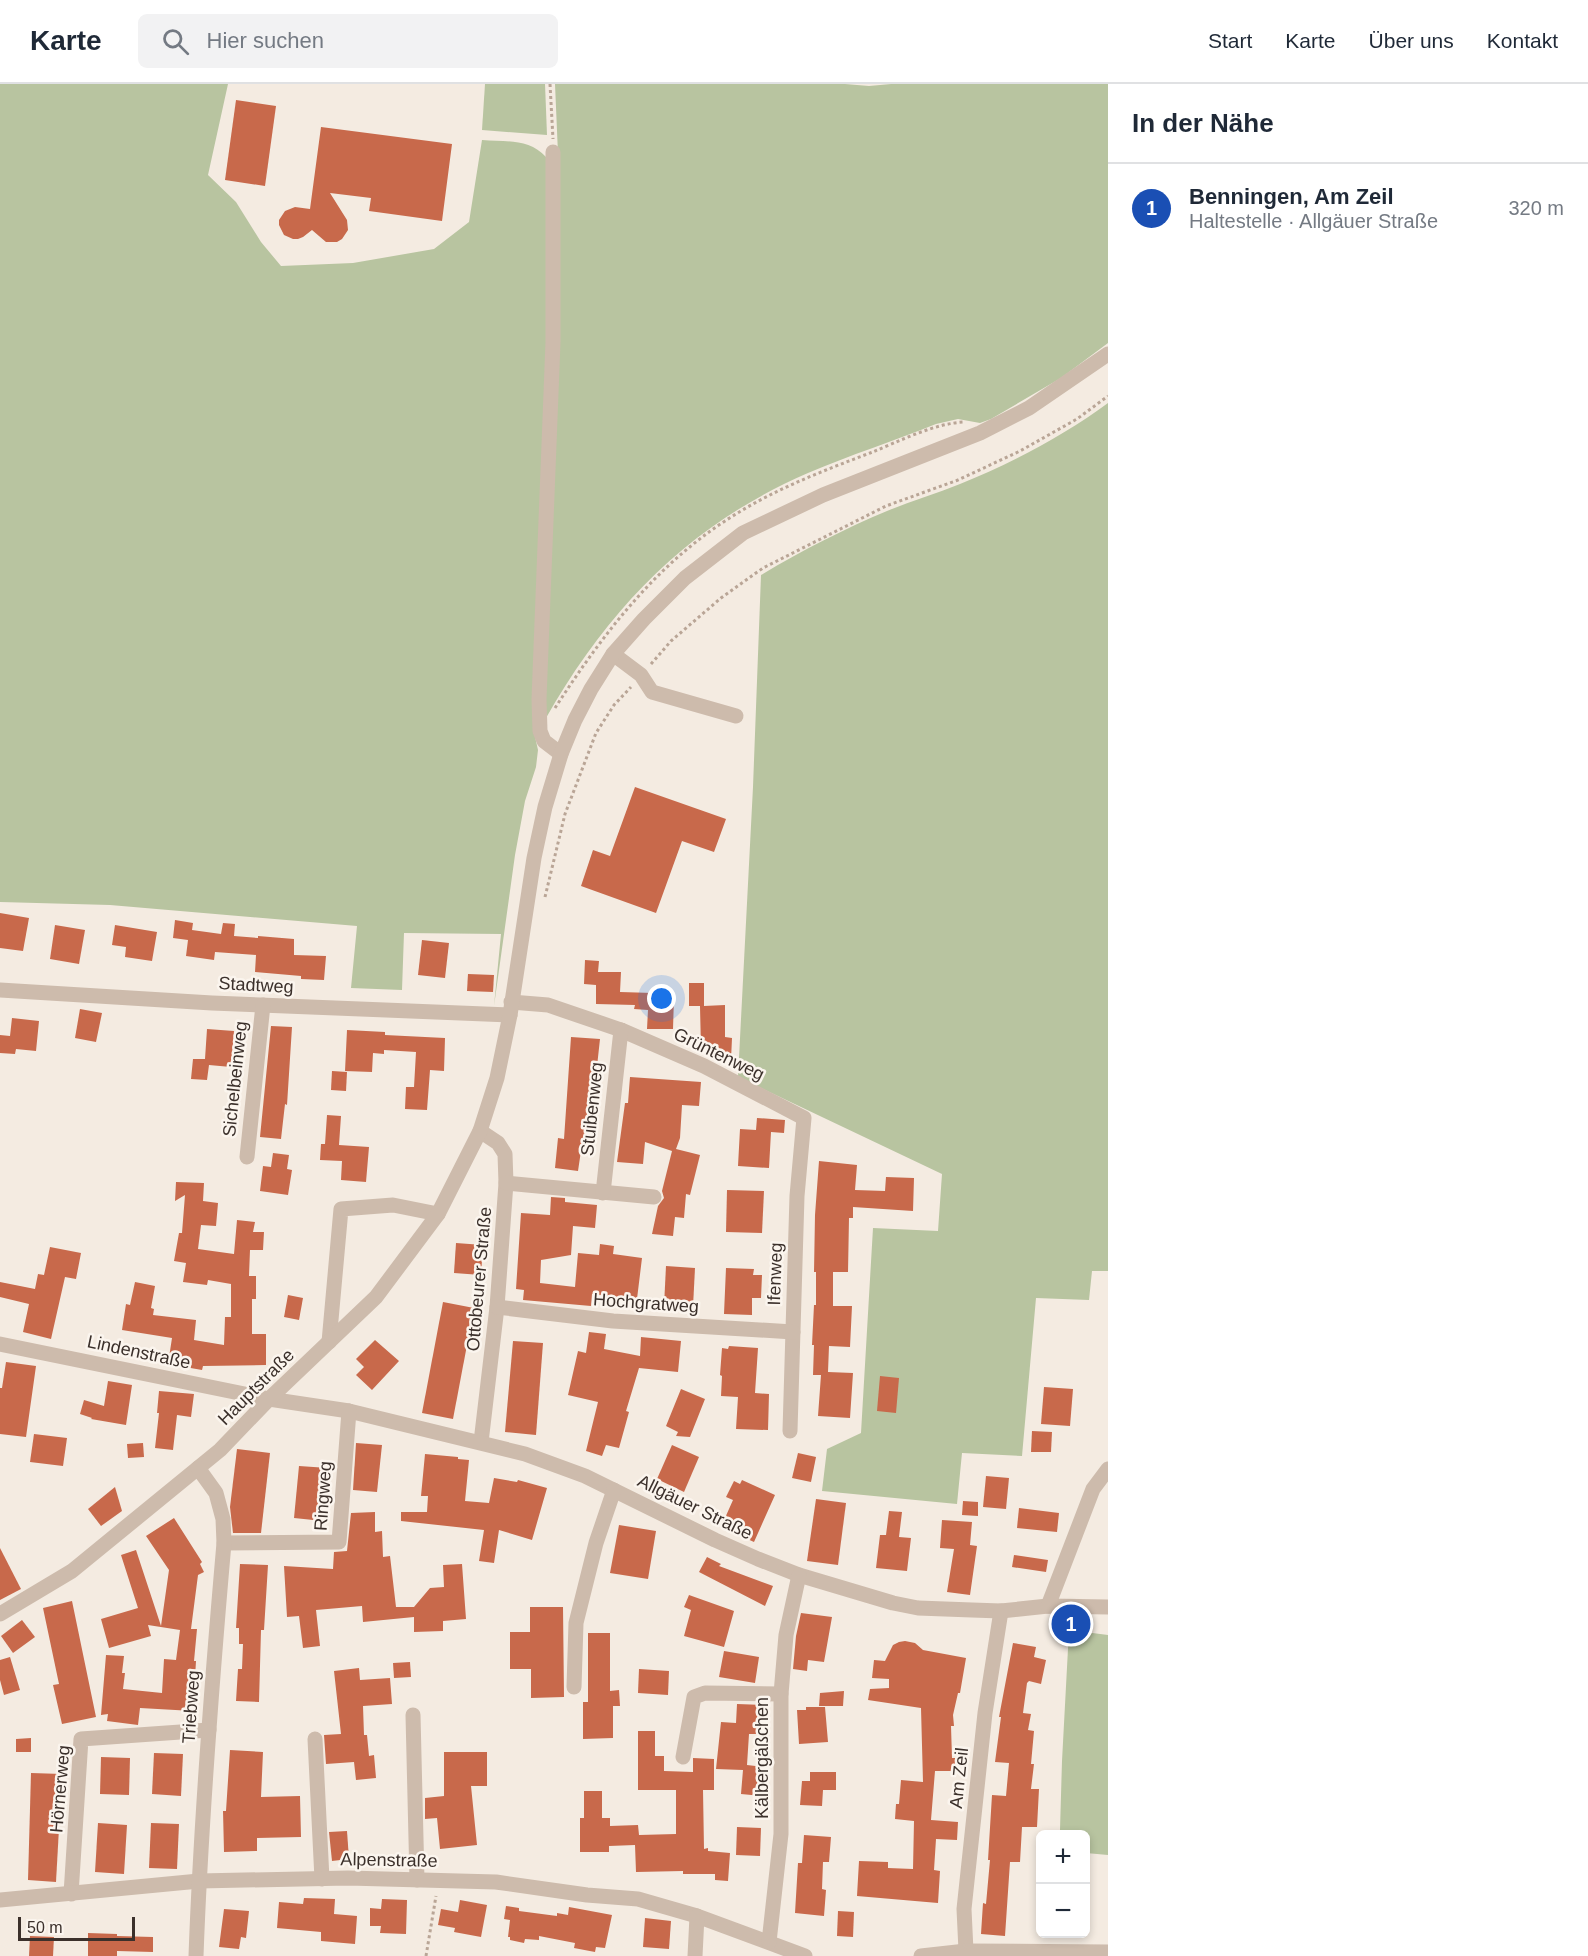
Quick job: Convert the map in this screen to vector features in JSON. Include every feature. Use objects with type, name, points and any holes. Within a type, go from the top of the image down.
[{"type":"street","points":[[553,152],[553,342],[539,699],[540,731],[544,741],[561,754]]},
{"type":"street","name":"Hauptstraße","points":[[0,1614],[72,1571],[220,1450],[376,1297],[438,1214],[480,1131],[497,1078],[534,858],[545,807],[561,754],[574,720],[591,689],[614,654],[644,619],[685,578],[743,533],[823,495],[980,433],[1029,408],[1108,354]]},
{"type":"street","points":[[614,654],[641,675],[652,692],[736,716]]},
{"type":"street","name":"Stadtweg","points":[[0,990],[263,1005],[510,1008]]},
{"type":"street","name":"Sichelbeinweg","points":[[247,1157],[263,1005]]},
{"type":"street","name":"Grüntenweg","points":[[510,1008],[548,1005],[621,1030],[704,1066],[804,1118]]},
{"type":"street","name":"Stuibenweg","points":[[603,1192],[621,1030]]},
{"type":"street","name":"Ifenweg","points":[[790,1431],[797,1197],[804,1118]]},
{"type":"street","name":"Ottobeurer Straße","points":[[480,1131],[498,1143],[505,1154],[506,1183],[496,1307],[481,1442]]},
{"type":"street","points":[[506,1183],[654,1197]]},
{"type":"street","points":[[329,1342],[341,1209],[393,1205],[438,1214]]},
{"type":"street","name":"Hochgratweg","points":[[496,1307],[613,1321],[793,1332]]},
{"type":"street","name":"Lindenstraße","points":[[0,1344],[270,1399]]},
{"type":"street","name":"Allgäuer Straße","points":[[270,1399],[349,1411],[481,1442],[554,1463],[715,1540],[799,1575],[865,1596],[918,1608],[1001,1611],[1048,1606],[1108,1608]]},
{"type":"street","name":"Ringweg","points":[[224,1543],[339,1542],[349,1411]]},
{"type":"street","name":"Triebweg","points":[[196,1956],[208,1730],[224,1543],[223,1519],[216,1492],[198,1468]]},
{"type":"street","points":[[1048,1606],[1093,1489],[1108,1469]]},
{"type":"street","points":[[574,1687],[576,1623],[596,1543],[614,1490]]},
{"type":"street","name":"Kälbergäßchen","points":[[769,1942],[781,1834],[781,1695],[786,1635],[799,1575]]},
{"type":"street","name":"Am Zeil","points":[[966,1951],[964,1909],[985,1713],[1001,1611]]},
{"type":"street","points":[[684,1757],[694,1697],[705,1693],[781,1695]]},
{"type":"street","points":[[414,1715],[417,1880]]},
{"type":"street","name":"Hörnerweg","points":[[71,1894],[81,1739],[208,1730]]},
{"type":"street","points":[[315,1740],[322,1879]]},
{"type":"street","name":"Alpenstraße","points":[[0,1900],[199,1881],[322,1879],[496,1882],[587,1895],[638,1899],[697,1916],[769,1942]]},
{"type":"street","points":[[695,1956],[697,1916]]},
{"type":"street","points":[[769,1942],[805,1956]]},
{"type":"street","points":[[921,1956],[966,1951],[1108,1952]]},
{"type":"path","points":[[550,84],[553,152]]},
{"type":"path","points":[[542,907],[565,814],[596,733],[614,705],[671,641],[721,598],[763,568],[886,506],[958,480],[1011,456],[1077,419],[1108,396]]},
{"type":"path","points":[[426,1956],[439,1880]]},
{"type":"green space","points":[[0,84],[228,84],[208,175],[236,202],[261,242],[281,266],[353,263],[434,249],[469,222],[482,140],[525,144],[546,157],[550,257],[534,732],[538,750],[515,855],[494,1006],[501,934],[404,933],[402,990],[351,988],[357,926],[110,905],[0,902]]},
{"type":"green space","points":[[485,84],[545,84],[547,135],[482,130]]},
{"type":"green space","points":[[555,84],[845,84],[869,86],[891,84],[1108,84],[1108,343],[1061,378],[991,419],[980,423],[958,419],[936,424],[808,473],[765,494],[726,517],[690,543],[626,605],[597,640],[546,718],[543,689],[558,154]]},
{"type":"green space","points":[[1108,403],[1108,1271],[1092,1271],[1089,1300],[1036,1298],[1022,1456],[962,1453],[957,1504],[822,1491],[827,1449],[861,1433],[873,1228],[938,1231],[942,1174],[738,1077],[761,575],[855,525],[896,507],[960,484],[1017,458],[1074,426]]},
{"type":"green space","points":[[1069,1630],[1108,1635],[1108,1855],[1090,1853],[1090,1830],[1060,1830]]},
{"type":"building","points":[[236,100],[276,106],[265,186],[225,180]]},
{"type":"building","points":[[321,127],[452,144],[442,221],[369,211],[371,198],[330,193],[347,220],[348,230],[342,239],[337,242],[326,242],[312,230],[298,239],[284,235],[279,220],[285,211],[295,207],[310,209]]},
{"type":"building","points":[[635,787],[726,819],[714,852],[682,841],[656,913],[581,886],[593,850],[610,856]]},
{"type":"building","points":[[0,913],[29,918],[23,951],[0,948]]},
{"type":"building","points":[[175,920],[193,923],[192,930],[221,934],[223,923],[235,924],[234,936],[294,939],[294,955],[326,956],[324,980],[255,972],[256,955],[215,952],[214,960],[186,956],[188,940],[173,938]]},
{"type":"building","points":[[55,925],[85,930],[79,964],[50,959]]},
{"type":"building","points":[[115,925],[157,932],[152,961],[125,957],[126,947],[112,945]]},
{"type":"building","points":[[422,940],[449,943],[445,978],[418,975]]},
{"type":"building","points":[[585,960],[599,961],[598,972],[621,972],[620,992],[653,993],[653,997],[674,997],[673,1029],[647,1029],[648,1010],[634,1009],[635,1005],[596,1004],[596,985],[584,984]]},
{"type":"building","points":[[468,974],[494,975],[493,992],[467,991]]},
{"type":"building","points":[[689,983],[704,983],[704,1006],[725,1005],[725,1037],[732,1038],[731,1060],[712,1059],[708,1057],[708,1049],[701,1049],[700,1006],[689,1006]]},
{"type":"building","points":[[80,1009],[102,1013],[96,1042],[75,1038]]},
{"type":"building","points":[[12,1018],[39,1021],[36,1051],[16,1049],[15,1054],[0,1053],[0,1035],[10,1036]]},
{"type":"building","points":[[271,1026],[292,1027],[287,1105],[285,1104],[281,1139],[260,1137]]},
{"type":"building","points":[[207,1029],[234,1031],[231,1067],[209,1065],[207,1080],[191,1079],[193,1059],[205,1059]]},
{"type":"building","points":[[347,1030],[385,1032],[385,1035],[445,1038],[444,1071],[430,1070],[427,1110],[405,1109],[406,1087],[414,1087],[416,1052],[384,1050],[384,1054],[373,1053],[372,1072],[345,1071]]},
{"type":"building","points":[[571,1037],[600,1039],[590,1130],[593,1130],[592,1145],[582,1144],[578,1171],[555,1168],[558,1138],[564,1139]]},
{"type":"building","points":[[332,1071],[347,1072],[346,1091],[331,1090]]},
{"type":"building","points":[[630,1077],[701,1082],[699,1106],[682,1105],[680,1138],[676,1149],[700,1155],[690,1195],[686,1194],[684,1218],[675,1217],[673,1236],[652,1234],[658,1206],[664,1198],[662,1191],[672,1151],[645,1142],[643,1164],[617,1162],[625,1103],[628,1103]]},
{"type":"building","points":[[327,1115],[341,1116],[339,1145],[369,1147],[366,1182],[341,1180],[342,1161],[320,1160],[321,1144],[325,1144]]},
{"type":"building","points":[[757,1118],[785,1120],[784,1133],[771,1132],[769,1168],[738,1166],[740,1129],[756,1130]]},
{"type":"building","points":[[273,1153],[289,1155],[287,1169],[292,1170],[288,1195],[260,1191],[263,1166],[271,1167]]},
{"type":"building","points":[[819,1161],[857,1165],[855,1190],[885,1191],[886,1177],[914,1178],[913,1211],[853,1207],[853,1218],[849,1218],[848,1272],[833,1272],[833,1306],[852,1306],[850,1347],[829,1346],[828,1372],[853,1373],[850,1418],[818,1416],[821,1375],[813,1375],[814,1345],[812,1345],[814,1305],[816,1305],[815,1215]]},
{"type":"building","points":[[176,1182],[204,1183],[203,1201],[218,1203],[216,1226],[201,1225],[198,1249],[234,1254],[237,1220],[255,1222],[253,1232],[264,1232],[263,1250],[250,1250],[249,1276],[256,1276],[256,1299],[252,1299],[252,1334],[266,1334],[266,1365],[203,1366],[202,1370],[168,1364],[172,1338],[122,1330],[126,1304],[130,1305],[135,1282],[155,1286],[151,1308],[154,1309],[153,1315],[196,1320],[194,1340],[224,1345],[225,1317],[231,1317],[231,1284],[208,1280],[207,1285],[183,1282],[186,1263],[174,1261],[179,1233],[182,1233],[185,1195],[175,1201]]},
{"type":"building","points":[[727,1190],[764,1191],[762,1233],[726,1232]]},
{"type":"building","points":[[551,1197],[565,1198],[565,1202],[597,1205],[595,1228],[573,1226],[571,1255],[541,1260],[540,1283],[575,1287],[578,1253],[599,1255],[600,1244],[614,1246],[613,1254],[642,1258],[637,1299],[592,1294],[591,1306],[523,1300],[524,1290],[516,1289],[521,1213],[550,1215]]},
{"type":"building","points":[[456,1243],[483,1245],[481,1275],[454,1273]]},
{"type":"building","points":[[50,1247],[81,1253],[76,1279],[65,1277],[51,1339],[23,1332],[29,1304],[0,1297],[0,1282],[35,1289],[38,1274],[44,1275]]},
{"type":"building","points":[[666,1266],[695,1268],[693,1307],[664,1306]]},
{"type":"building","points":[[726,1268],[754,1269],[753,1275],[762,1275],[761,1298],[752,1298],[752,1315],[724,1314]]},
{"type":"building","points":[[288,1295],[303,1298],[299,1320],[284,1317]]},
{"type":"building","points":[[443,1302],[474,1308],[453,1419],[422,1413]]},
{"type":"building","points":[[589,1332],[606,1334],[604,1349],[640,1356],[641,1337],[681,1341],[678,1372],[639,1368],[626,1411],[629,1412],[619,1448],[606,1445],[602,1456],[586,1451],[598,1402],[568,1395],[578,1351],[586,1353]]},
{"type":"building","points":[[375,1340],[399,1361],[372,1390],[356,1375],[364,1367],[356,1359]]},
{"type":"building","points":[[513,1341],[543,1343],[536,1435],[505,1432]]},
{"type":"building","points":[[729,1346],[758,1348],[755,1393],[769,1394],[768,1430],[736,1429],[738,1397],[721,1396],[722,1348],[728,1349]]},
{"type":"building","points":[[6,1362],[36,1366],[26,1437],[0,1434],[0,1388],[2,1388]]},
{"type":"building","points":[[880,1376],[899,1378],[896,1413],[877,1411]]},
{"type":"building","points":[[108,1381],[132,1385],[126,1425],[91,1419],[80,1414],[84,1400],[104,1406]]},
{"type":"building","points":[[1044,1387],[1073,1389],[1070,1426],[1041,1424]]},
{"type":"building","points":[[681,1389],[705,1399],[690,1437],[676,1436],[678,1432],[666,1426]]},
{"type":"building","points":[[159,1391],[194,1394],[191,1417],[177,1415],[173,1450],[155,1448]]},
{"type":"building","points":[[1032,1431],[1052,1432],[1051,1452],[1031,1452]]},
{"type":"building","points":[[34,1434],[67,1438],[63,1466],[30,1462]]},
{"type":"building","points":[[143,1443],[144,1457],[128,1458],[127,1444]]},
{"type":"building","points":[[356,1443],[382,1445],[377,1492],[353,1490]]},
{"type":"building","points":[[672,1445],[699,1457],[684,1492],[657,1479]]},
{"type":"building","points":[[237,1449],[270,1453],[261,1533],[233,1533],[230,1507]]},
{"type":"building","points":[[798,1453],[816,1457],[811,1482],[792,1478]]},
{"type":"building","points":[[425,1454],[469,1460],[465,1501],[489,1503],[494,1478],[517,1482],[518,1480],[547,1488],[532,1540],[499,1530],[494,1563],[479,1561],[484,1530],[401,1521],[401,1512],[427,1512],[428,1496],[421,1496]]},
{"type":"building","points":[[299,1466],[328,1468],[323,1521],[294,1518]]},
{"type":"building","points":[[986,1476],[1009,1478],[1006,1509],[983,1507]]},
{"type":"building","points":[[742,1480],[775,1495],[754,1542],[721,1527],[733,1500],[726,1497],[734,1481],[740,1484]]},
{"type":"building","points":[[115,1487],[122,1511],[101,1526],[88,1509]]},
{"type":"building","points":[[816,1499],[846,1503],[838,1565],[807,1561]]},
{"type":"building","points":[[963,1501],[978,1502],[978,1516],[962,1515]]},
{"type":"building","points":[[1019,1508],[1059,1513],[1057,1532],[1017,1528]]},
{"type":"building","points":[[889,1511],[902,1512],[899,1537],[911,1538],[907,1571],[876,1568],[880,1535],[886,1535]]},
{"type":"building","points":[[375,1512],[375,1532],[382,1531],[383,1557],[390,1556],[396,1607],[414,1607],[430,1588],[444,1587],[443,1565],[462,1564],[466,1619],[443,1621],[443,1631],[414,1632],[414,1617],[363,1622],[362,1606],[316,1610],[320,1646],[303,1648],[299,1616],[287,1617],[284,1566],[333,1569],[334,1552],[347,1551],[351,1513]]},
{"type":"building","points":[[174,1518],[202,1562],[200,1564],[204,1572],[198,1575],[191,1629],[197,1629],[193,1711],[140,1708],[138,1725],[107,1721],[108,1714],[101,1715],[106,1655],[124,1656],[123,1689],[162,1693],[164,1659],[176,1660],[180,1630],[148,1625],[151,1636],[109,1648],[101,1619],[138,1608],[121,1555],[136,1550],[161,1626],[169,1570],[146,1536]]},
{"type":"building","points":[[942,1520],[972,1522],[970,1545],[977,1546],[970,1595],[947,1592],[954,1549],[940,1548]]},
{"type":"building","points":[[619,1525],[656,1531],[648,1579],[610,1573]]},
{"type":"building","points":[[0,1548],[21,1589],[0,1600]]},
{"type":"building","points":[[1014,1555],[1048,1560],[1046,1572],[1012,1567]]},
{"type":"building","points":[[707,1557],[721,1564],[719,1566],[773,1586],[765,1606],[699,1572]]},
{"type":"building","points":[[240,1564],[268,1565],[264,1630],[261,1630],[259,1702],[236,1701],[238,1669],[242,1669],[243,1644],[239,1644],[239,1628],[236,1628]]},
{"type":"building","points":[[689,1595],[734,1611],[724,1647],[684,1636],[691,1610],[684,1607]]},
{"type":"building","points":[[72,1601],[96,1717],[62,1724],[53,1685],[59,1684],[43,1608]]},
{"type":"building","points":[[530,1607],[563,1607],[564,1697],[531,1698],[531,1669],[510,1669],[510,1632],[530,1632]]},
{"type":"building","points":[[801,1613],[832,1617],[824,1662],[808,1660],[807,1671],[793,1669]]},
{"type":"building","points":[[22,1620],[35,1637],[13,1653],[1,1636]]},
{"type":"building","points":[[588,1633],[610,1633],[610,1691],[619,1690],[620,1706],[613,1706],[613,1738],[583,1739],[583,1702],[588,1702]]},
{"type":"building","points":[[905,1641],[915,1643],[923,1650],[966,1658],[960,1693],[958,1693],[953,1715],[954,1726],[951,1726],[952,1758],[955,1758],[955,1771],[935,1771],[931,1820],[958,1822],[957,1840],[936,1839],[934,1870],[940,1871],[938,1903],[857,1896],[859,1861],[888,1862],[888,1868],[913,1869],[914,1821],[895,1819],[901,1780],[923,1782],[921,1708],[868,1700],[870,1689],[889,1688],[889,1679],[872,1678],[874,1660],[885,1661],[893,1645]]},
{"type":"building","points":[[1013,1643],[1036,1647],[1034,1657],[1046,1660],[1041,1684],[1029,1681],[1027,1683],[1023,1713],[1031,1714],[1028,1730],[1034,1731],[1031,1789],[1039,1789],[1037,1827],[1022,1827],[1020,1862],[1010,1862],[1005,1936],[981,1934],[990,1860],[988,1860],[992,1795],[1006,1796],[1009,1763],[995,1762],[1001,1717],[999,1717]]},
{"type":"building","points":[[724,1651],[759,1657],[755,1683],[719,1677]]},
{"type":"building","points":[[10,1657],[20,1690],[4,1695],[0,1680],[0,1660]]},
{"type":"building","points":[[410,1662],[411,1677],[394,1678],[393,1663]]},
{"type":"building","points":[[359,1668],[360,1680],[390,1678],[392,1704],[363,1706],[364,1735],[367,1735],[369,1756],[374,1755],[376,1778],[356,1780],[354,1762],[326,1764],[324,1735],[341,1734],[334,1671]]},
{"type":"building","points":[[639,1669],[669,1671],[668,1695],[638,1693]]},
{"type":"building","points":[[844,1691],[843,1706],[819,1706],[820,1693]]},
{"type":"building","points":[[737,1704],[764,1705],[763,1734],[749,1734],[747,1765],[764,1767],[762,1796],[741,1794],[743,1770],[716,1769],[721,1722],[736,1723]]},
{"type":"building","points":[[806,1707],[825,1707],[828,1742],[799,1744],[797,1710],[806,1710]]},
{"type":"building","points":[[638,1731],[655,1731],[655,1756],[664,1756],[664,1771],[693,1772],[693,1758],[714,1759],[714,1790],[703,1790],[704,1849],[730,1853],[728,1881],[715,1880],[715,1874],[683,1874],[683,1871],[636,1872],[635,1845],[609,1846],[609,1852],[580,1852],[580,1818],[584,1818],[584,1791],[602,1791],[602,1818],[610,1818],[610,1826],[638,1825],[639,1835],[676,1834],[676,1790],[638,1790]]},
{"type":"building","points":[[31,1738],[31,1752],[16,1752],[16,1739]]},
{"type":"building","points":[[230,1750],[263,1752],[261,1797],[300,1796],[301,1837],[257,1838],[257,1851],[224,1852],[223,1811],[226,1811]]},
{"type":"building","points":[[444,1752],[487,1752],[487,1786],[471,1786],[477,1845],[440,1849],[437,1818],[425,1819],[425,1798],[444,1796]]},
{"type":"building","points":[[154,1753],[183,1754],[181,1796],[152,1794]]},
{"type":"building","points":[[101,1757],[130,1758],[129,1795],[100,1794]]},
{"type":"building","points":[[810,1772],[836,1772],[836,1790],[823,1790],[822,1806],[800,1805],[802,1781],[810,1781]]},
{"type":"building","points":[[31,1773],[62,1774],[56,1882],[28,1880]]},
{"type":"building","points":[[98,1823],[127,1825],[124,1874],[95,1872]]},
{"type":"building","points":[[151,1823],[179,1824],[177,1869],[149,1868]]},
{"type":"building","points":[[737,1827],[761,1828],[760,1856],[736,1855]]},
{"type":"building","points":[[347,1831],[349,1859],[332,1861],[329,1832]]},
{"type":"building","points":[[804,1835],[831,1837],[829,1862],[823,1862],[822,1889],[826,1890],[824,1916],[795,1913],[798,1863],[802,1863]]},
{"type":"building","points":[[304,1898],[335,1899],[334,1914],[357,1916],[355,1944],[321,1941],[321,1932],[277,1928],[279,1902],[303,1904]]},
{"type":"building","points":[[382,1899],[407,1900],[406,1934],[380,1933],[381,1926],[370,1926],[370,1908],[381,1909]]},
{"type":"building","points":[[460,1900],[487,1905],[481,1937],[454,1932],[455,1928],[438,1925],[441,1909],[458,1912]]},
{"type":"building","points":[[506,1906],[519,1908],[519,1911],[557,1916],[557,1913],[568,1915],[569,1907],[612,1915],[605,1948],[596,1947],[595,1952],[574,1948],[575,1943],[539,1936],[539,1940],[525,1939],[524,1943],[510,1940],[508,1937],[510,1920],[504,1919]]},
{"type":"building","points":[[224,1909],[249,1911],[246,1938],[241,1937],[239,1949],[219,1947]]},
{"type":"building","points":[[838,1911],[854,1912],[853,1937],[837,1936]]},
{"type":"building","points":[[645,1918],[671,1921],[669,1949],[643,1947]]},
{"type":"building","points":[[88,1933],[153,1937],[153,1952],[117,1951],[117,1956],[88,1956]]},
{"type":"building","points":[[30,1936],[54,1937],[53,1956],[29,1956]]},
{"type":"place","name":"Benningen, Am Zeil","points":[[1071,1624]]}]
